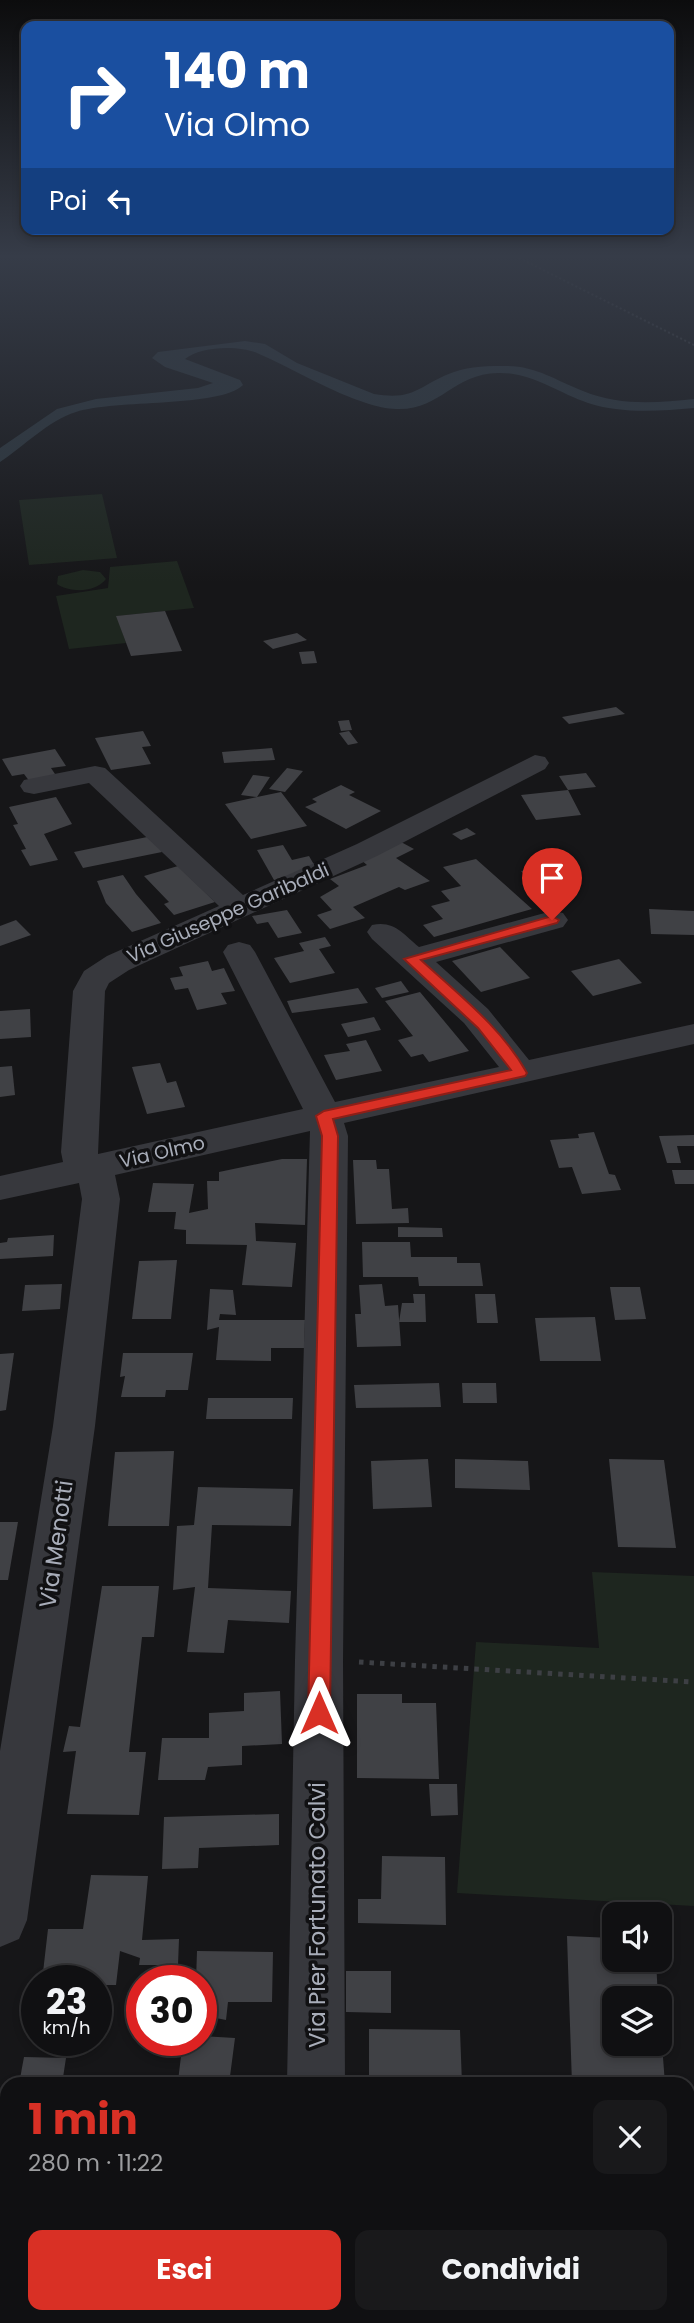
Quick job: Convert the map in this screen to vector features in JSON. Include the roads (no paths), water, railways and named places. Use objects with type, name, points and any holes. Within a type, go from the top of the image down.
[{"type":"street","name":"Via Giuseppe Garibaldi","points":[[89,1168],[79,1156],[89,990],[95,978],[118,963],[367,850],[536,763]]},
{"type":"street","points":[[34,786],[95,774],[239,908]]},
{"type":"street","points":[[411,959],[552,920]]},
{"type":"street","points":[[383,932],[483,1025],[510,1056],[520,1073]]},
{"type":"street","points":[[239,952],[324,1116]]},
{"type":"street","name":"Via Olmo","points":[[0,1188],[694,1034]]},
{"type":"street","name":"Via Pier Fortunato Calvi","points":[[316,2077],[319,1660],[330,1136],[324,1116]]},
{"type":"street","name":"Via Menotti","points":[[0,1920],[75,1412],[101,1199],[89,1168]]}]
